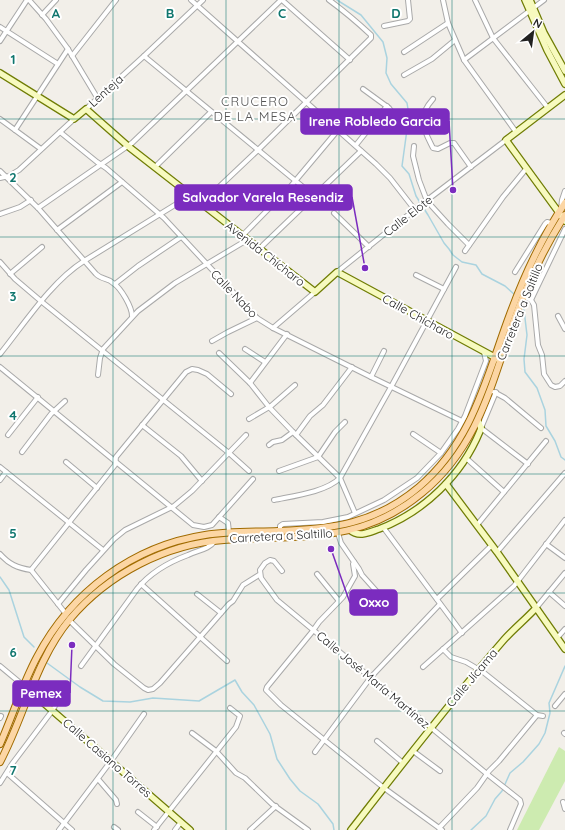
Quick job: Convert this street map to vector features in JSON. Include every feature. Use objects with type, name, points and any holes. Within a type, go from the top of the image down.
[{"type":"main road","name":"Carretera a Saltillo","points":[[0,744],[39,653],[66,614],[79,599],[94,586],[135,558],[165,545],[189,538],[212,534],[229,532],[324,529],[347,524],[378,514],[404,498],[429,478],[450,454],[469,424],[519,308],[521,296],[552,223],[562,208]]},
{"type":"main road","name":"Carretera a Saltillo","points":[[0,762],[46,656],[69,620],[83,604],[100,589],[135,566],[157,556],[181,548],[216,540],[308,536],[338,533],[350,530],[394,512],[422,493],[444,472],[466,442],[493,391],[497,359],[515,301],[521,296],[547,246],[564,218]]},
{"type":"street","points":[[0,42],[28,0],[42,15],[68,49],[98,99]]},
{"type":"street","points":[[42,15],[56,0]]},
{"type":"street","points":[[72,56],[116,0]]},
{"type":"street","points":[[191,0],[362,150],[387,174],[417,208]]},
{"type":"street","name":"Lenteja","points":[[6,177],[18,170],[98,99],[203,0]]},
{"type":"street","points":[[38,208],[129,147],[282,0],[350,60]]},
{"type":"street","points":[[201,204],[350,60],[371,36],[351,16],[329,0]]},
{"type":"street","points":[[384,26],[408,21],[410,19],[408,0]]},
{"type":"street","points":[[443,0],[448,23],[464,60],[516,132]]},
{"type":"street","points":[[475,0],[493,38],[548,108]]},
{"type":"street","points":[[525,0],[532,10]]},
{"type":"street","points":[[530,0],[532,10],[565,84]]},
{"type":"street","points":[[464,60],[544,0]]},
{"type":"street","points":[[404,52],[448,23]]},
{"type":"street","points":[[0,27],[58,64]]},
{"type":"street","points":[[542,34],[565,71]]},
{"type":"street","points":[[404,75],[432,59],[455,40]]},
{"type":"street","points":[[15,130],[68,49]]},
{"type":"street","points":[[144,56],[257,151],[314,196]]},
{"type":"street","points":[[0,73],[74,120]]},
{"type":"street","points":[[363,89],[387,106],[399,122]]},
{"type":"street","name":"Calle Elote","points":[[274,328],[337,272],[426,201],[565,95]]},
{"type":"street","points":[[433,99],[425,111],[422,121],[423,129],[433,148],[436,150],[450,143],[454,143],[471,167]]},
{"type":"street","points":[[356,145],[387,106]]},
{"type":"street","name":"Avenida Chícharo","points":[[86,109],[129,147],[315,292]]},
{"type":"street","points":[[155,167],[210,112]]},
{"type":"street","points":[[0,119],[41,149]]},
{"type":"street","points":[[98,375],[102,351],[132,316],[175,283],[206,265],[245,238],[338,130]]},
{"type":"street","name":"Calle Nabo","points":[[60,132],[160,214],[257,318],[371,377],[462,421]]},
{"type":"street","points":[[506,140],[526,169],[562,208]]},
{"type":"street","points":[[414,146],[413,156],[426,201],[470,245]]},
{"type":"street","points":[[259,249],[362,150]]},
{"type":"street","points":[[465,251],[503,197],[526,169]]},
{"type":"street","points":[[0,170],[31,200],[100,278],[111,281],[115,284],[130,305],[132,316]]},
{"type":"street","points":[[0,178],[6,177]]},
{"type":"street","points":[[57,230],[122,182]]},
{"type":"street","points":[[564,218],[562,200],[565,191]]},
{"type":"street","points":[[0,354],[42,302],[69,272],[84,261],[191,195]]},
{"type":"street","points":[[0,214],[20,207],[31,200]]},
{"type":"street","points":[[334,213],[369,247]]},
{"type":"street","points":[[515,272],[545,224],[547,222],[552,223]]},
{"type":"street","points":[[531,300],[565,229]]},
{"type":"street","points":[[115,284],[138,266],[181,237]]},
{"type":"street","points":[[10,274],[42,247]]},
{"type":"street","points":[[1,265],[42,302],[162,400],[230,453],[249,471]]},
{"type":"street","points":[[274,500],[308,493],[331,484],[340,478],[392,387],[456,267]]},
{"type":"street","name":"Calle Chícharo","points":[[337,272],[497,359]]},
{"type":"street","points":[[416,275],[444,289]]},
{"type":"street","points":[[521,296],[531,300],[534,305],[538,344],[542,355],[545,377],[550,385],[555,387],[560,386],[565,381]]},
{"type":"street","points":[[558,316],[565,329]]},
{"type":"street","points":[[212,342],[228,332],[257,318]]},
{"type":"street","points":[[250,383],[287,334]]},
{"type":"street","points":[[245,349],[265,362]]},
{"type":"street","points":[[371,377],[384,351]]},
{"type":"street","points":[[280,531],[280,526],[283,524],[323,522],[346,518],[384,500],[406,487],[423,473],[452,440],[462,421],[486,361],[484,352]]},
{"type":"street","points":[[219,353],[250,383],[269,407],[295,434],[340,478],[355,513]]},
{"type":"street","points":[[0,367],[193,525],[200,527],[210,526],[253,479]]},
{"type":"street","points":[[269,445],[273,442],[295,434],[310,416],[323,405],[352,367]]},
{"type":"street","points":[[30,570],[115,465],[116,457],[186,372],[192,369],[207,374],[231,394]]},
{"type":"street","points":[[249,419],[269,407],[295,384]]},
{"type":"street","points":[[350,530],[356,534],[363,534],[383,527],[419,508],[446,484],[466,458],[474,444],[493,391],[541,428]]},
{"type":"street","points":[[8,435],[38,397]]},
{"type":"street","points":[[22,452],[54,411],[66,401]]},
{"type":"street","points":[[478,421],[481,428],[528,464]]},
{"type":"street","points":[[279,471],[318,457],[333,434],[345,422]]},
{"type":"street","points":[[142,425],[181,456],[202,481]]},
{"type":"street","points":[[413,434],[441,453]]},
{"type":"street","points":[[58,604],[103,550],[125,530],[171,507],[188,495],[246,436]]},
{"type":"street","points":[[477,525],[546,441]]},
{"type":"street","points":[[466,458],[504,492]]},
{"type":"street","points":[[66,462],[97,488]]},
{"type":"street","points":[[0,468],[103,550]]},
{"type":"street","points":[[0,480],[6,472]]},
{"type":"street","points":[[497,552],[565,473]]},
{"type":"street","points":[[446,484],[492,545],[565,649]]},
{"type":"street","points":[[219,516],[228,523],[229,532]]},
{"type":"street","points":[[423,667],[494,606],[517,582],[565,520]]},
{"type":"street","points":[[323,522],[324,529]]},
{"type":"street","points":[[210,526],[212,534]]},
{"type":"street","points":[[383,527],[462,633]]},
{"type":"street","points":[[338,533],[343,546],[362,576],[386,603]]},
{"type":"street","points":[[81,666],[141,584],[148,577],[167,565],[209,547],[216,540]]},
{"type":"street","points":[[546,544],[565,558]]},
{"type":"street","points":[[437,599],[492,545]]},
{"type":"street","points":[[0,554],[12,566],[30,570],[66,614]]},
{"type":"street","points":[[69,620],[117,667],[148,690],[155,688],[160,683],[233,601],[243,585],[259,574],[261,568],[269,560],[274,561],[282,571]]},
{"type":"street","points":[[354,562],[353,564],[356,572],[355,578],[343,597],[319,622],[266,689],[281,705],[384,788],[441,829],[537,715]]},
{"type":"street","name":"Calle Jícama","points":[[351,830],[413,750],[479,669],[505,638],[536,608],[565,573]]},
{"type":"street","name":"Calle José María Martínez","points":[[259,574],[277,600],[518,798],[521,804],[510,830]]},
{"type":"street","points":[[317,574],[339,601]]},
{"type":"street","points":[[141,584],[227,661]]},
{"type":"street","points":[[549,592],[565,606]]},
{"type":"street","points":[[197,594],[221,613]]},
{"type":"street","points":[[314,752],[371,677],[440,604]]},
{"type":"street","points":[[557,638],[565,629]]},
{"type":"street","points":[[444,649],[451,657],[466,662],[479,669],[537,715],[543,716]]},
{"type":"street","points":[[0,666],[24,686]]},
{"type":"street","points":[[0,783],[12,764],[52,711],[68,684]]},
{"type":"street","name":"Calle Casiano Torres","points":[[24,686],[190,830]]},
{"type":"street","points":[[554,706],[565,694]]},
{"type":"street","points":[[138,812],[155,828],[235,729],[240,718],[239,714],[230,708]]},
{"type":"street","points":[[59,830],[98,779],[144,714]]},
{"type":"street","points":[[192,733],[216,751],[236,773],[245,778],[276,806],[308,830]]},
{"type":"street","points":[[377,742],[403,763]]},
{"type":"street","points":[[413,750],[440,771]]},
{"type":"street","points":[[7,773],[72,830]]},
{"type":"street","points":[[98,779],[116,800],[117,804]]},
{"type":"street","points":[[563,802],[565,809]]},
{"type":"street","points":[[250,830],[276,806]]},
{"type":"street","points":[[175,830],[180,822]]},
{"type":"street","points":[[114,827],[118,830]]},
{"type":"green space","points":[[559,747],[565,751],[565,781],[539,830],[517,830]]},
{"type":"waterway","points":[[337,0],[361,15],[383,42],[387,58],[386,73],[391,84],[407,103],[409,115],[402,166],[409,174],[416,196],[444,243],[453,255],[462,262],[476,265],[482,274],[505,286],[515,295]]},
{"type":"waterway","points":[[522,306],[524,310],[527,335],[524,359],[525,372],[537,388],[545,410],[546,426],[555,441],[561,457],[565,460]]},
{"type":"waterway","points":[[0,577],[9,590],[24,637],[34,647]]},
{"type":"waterway","points":[[47,663],[80,687],[103,701],[130,702],[153,698],[199,701],[235,680],[242,692],[254,705],[270,734],[277,759],[290,779],[300,791],[318,804],[333,824],[334,830]]},
{"type":"waterway","points":[[471,830],[486,816],[495,799],[502,791],[510,773],[523,762],[539,744],[545,733],[550,713],[549,703],[565,666]]},
{"type":"place","name":"Irene Robledo Garcia","points":[[453,190]]},
{"type":"place","name":"Salvador Varela Resendiz","points":[[365,268]]},
{"type":"place","name":"Oxxo","points":[[331,549]]},
{"type":"place","name":"Pemex","points":[[72,645]]},
{"type":"district","name":"CRUCERO DE LA MESA","points":[[255,108]]}]
